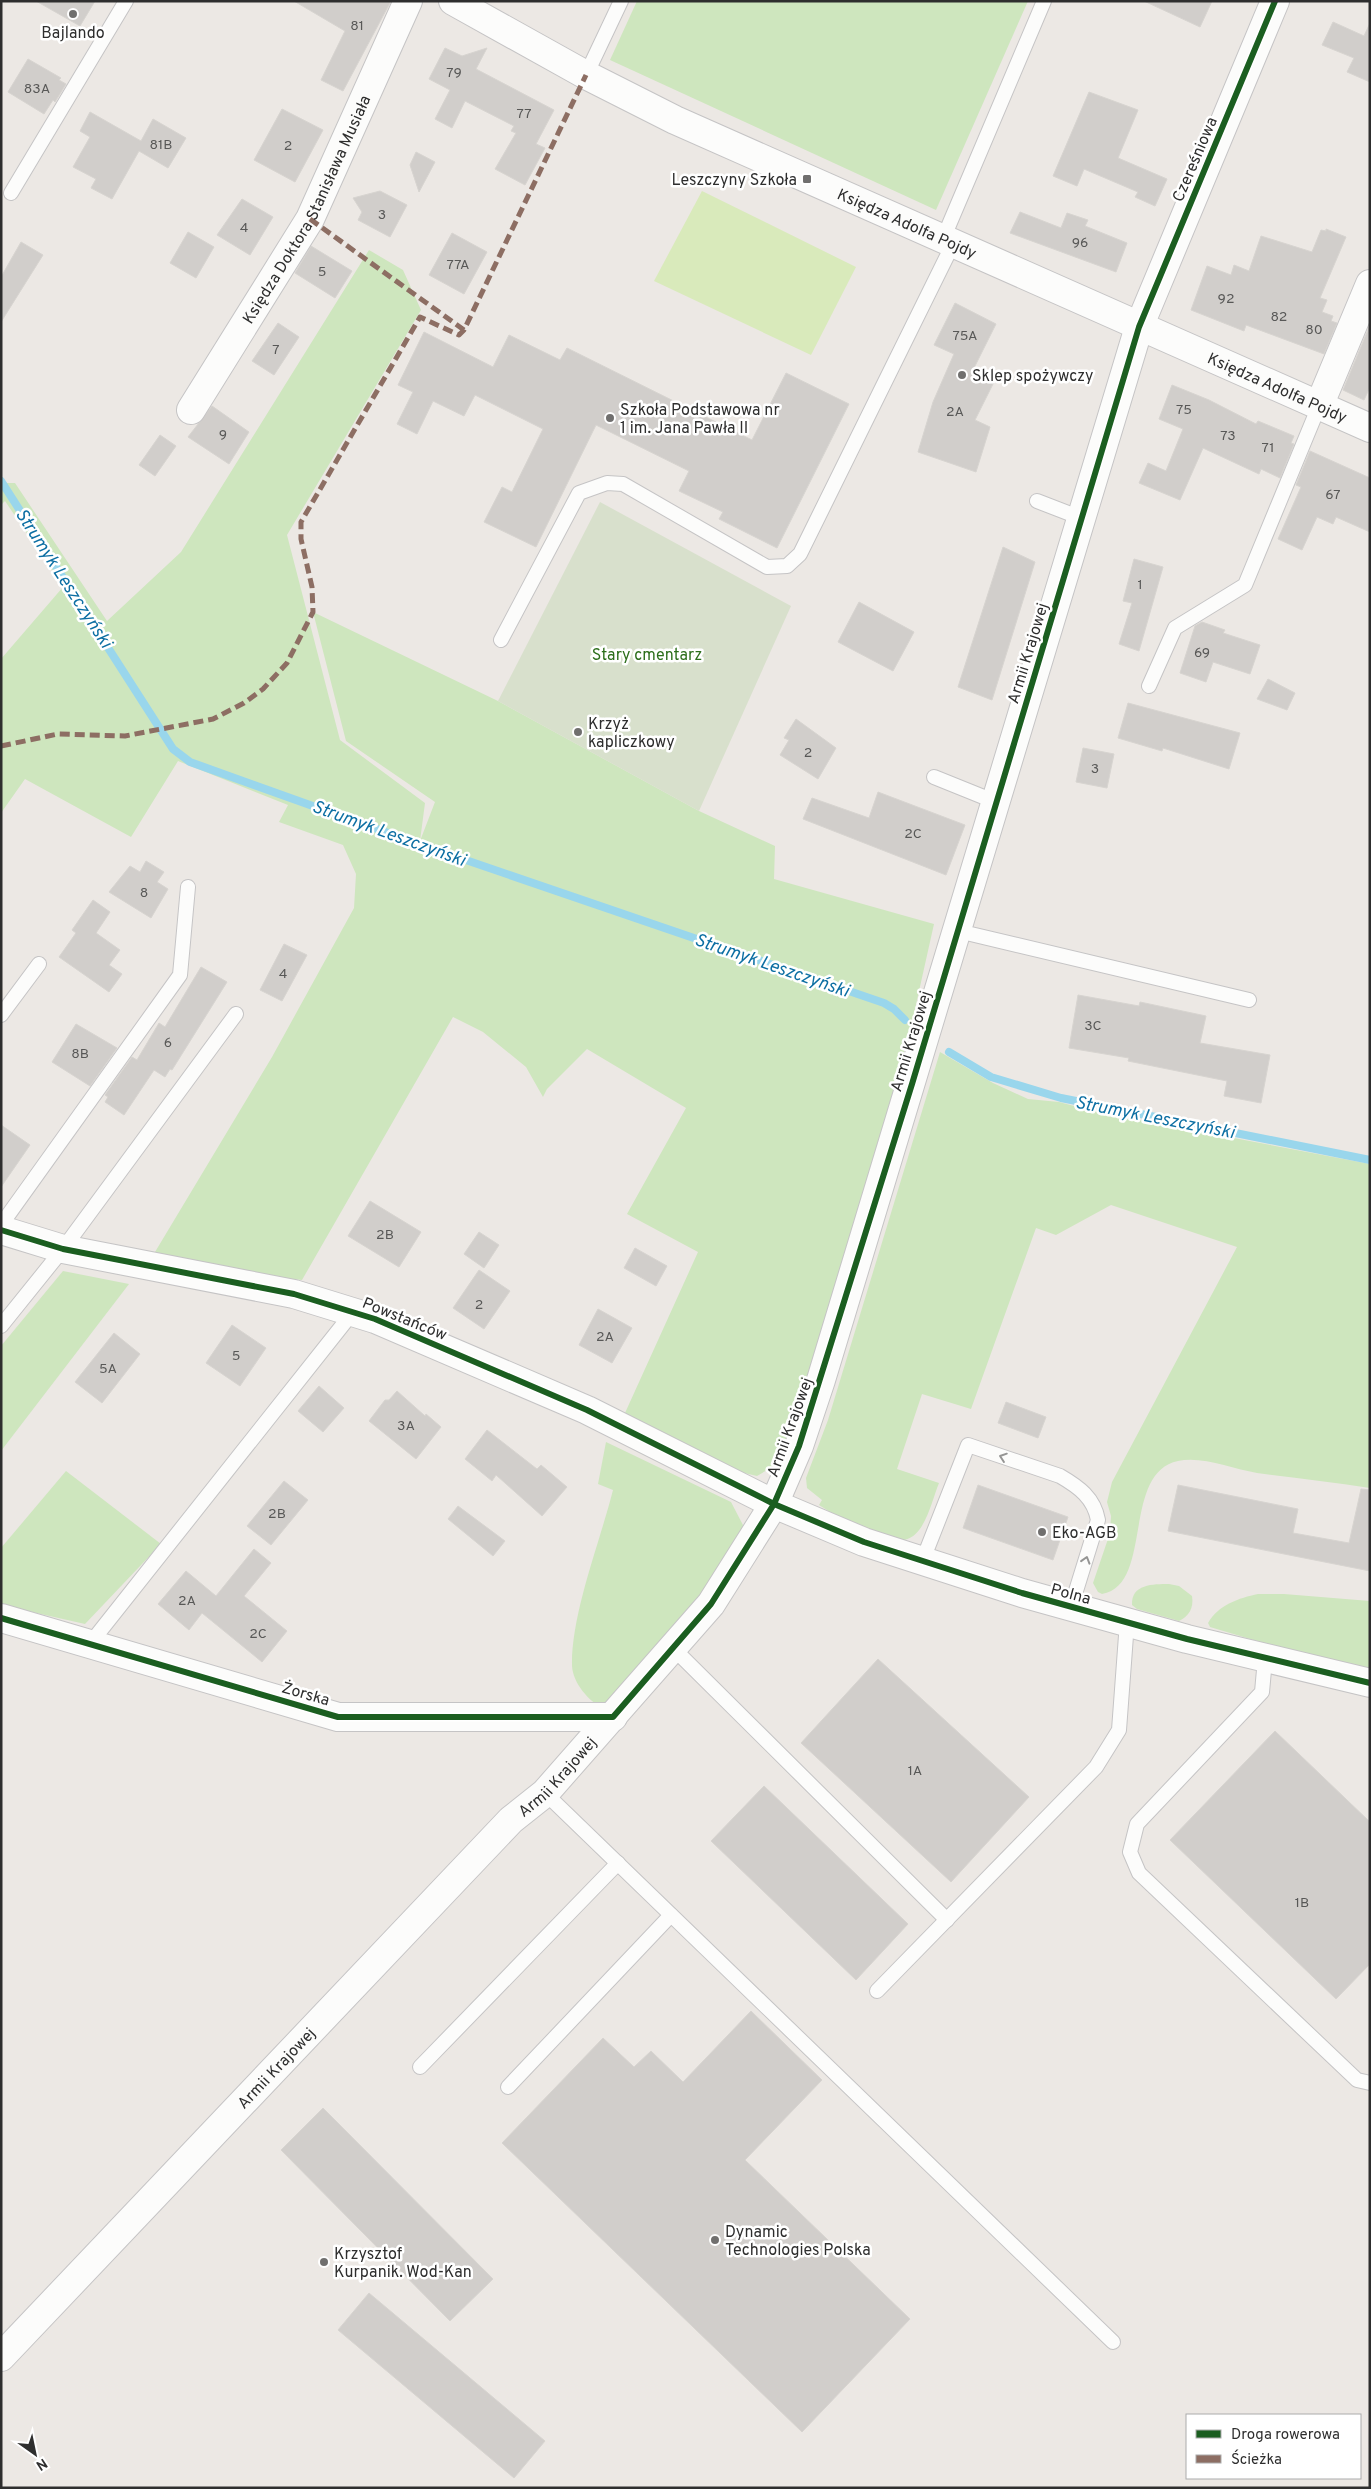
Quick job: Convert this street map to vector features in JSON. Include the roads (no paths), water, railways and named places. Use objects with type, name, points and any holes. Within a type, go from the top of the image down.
[{"type":"street","name":"Księdza Doktora Stanisława Musiała","points":[[191,410],[310,219],[408,1]]},
{"type":"street","name":"Księdza Adolfa Pojdy","points":[[453,1],[586,76],[675,120],[1370,428]]},
{"type":"street","name":"Czereśniowa","points":[[1139,327],[1275,1]]},
{"type":"street","points":[[1319,406],[1370,284]]},
{"type":"street","name":"Armii Krajowej","points":[[1,2357],[511,1820],[545,1793],[614,1717],[711,1604],[774,1504],[799,1446],[821,1380],[1139,327]]},
{"type":"street","name":"Powstańców","points":[[1,1230],[63,1249],[294,1294],[353,1312],[406,1332],[587,1410],[774,1504]]},
{"type":"street","name":"Polna","points":[[774,1504],[864,1542],[922,1562],[1071,1607],[1265,1659],[1370,1683]]},
{"type":"street","name":"Żorska","points":[[1,1618],[338,1716],[614,1717]]},
{"type":"lane","points":[[11,193],[126,1]]},
{"type":"lane","points":[[586,76],[621,1]]},
{"type":"lane","points":[[501,640],[579,493],[607,483],[623,484],[767,567],[787,566],[800,554],[948,242],[1044,1]]},
{"type":"lane","points":[[1149,686],[1175,628],[1245,584],[1319,406]]},
{"type":"lane","points":[[1037,501],[1082,518]]},
{"type":"lane","points":[[934,777],[996,802]]},
{"type":"lane","points":[[1,1225],[180,975],[188,887]]},
{"type":"lane","points":[[958,930],[1249,1000]]},
{"type":"lane","points":[[1,1015],[39,964]]},
{"type":"lane","points":[[1,1326],[63,1249],[236,1014]]},
{"type":"lane","points":[[89,1645],[353,1312]]},
{"type":"lane","points":[[922,1562],[968,1445],[1060,1476],[1074,1484],[1095,1506],[1098,1520],[1071,1607]]},
{"type":"lane","points":[[877,1991],[1096,1767],[1119,1730],[1126,1622]]},
{"type":"lane","points":[[673,1648],[947,1920]]},
{"type":"lane","points":[[1265,1659],[1262,1692],[1137,1824],[1130,1852],[1139,1873],[1357,2080],[1370,2084]]},
{"type":"lane","points":[[545,1793],[1113,2342]]},
{"type":"lane","points":[[420,2067],[618,1863]]},
{"type":"lane","points":[[508,2086],[671,1915]]},
{"type":"waterway","name":"Strumyk Leszczyński","points":[[1,481],[173,749],[190,762],[419,844],[884,1003],[894,1009],[905,1020]]},
{"type":"waterway","name":"Strumyk Leszczyński","points":[[949,1052],[991,1077],[1061,1098],[1370,1160]]},
{"type":"place","name":"Bajlando","points":[[73,14]]},
{"type":"place","name":"Leszczyny Szkoła","points":[[807,179]]},
{"type":"place","name":"Sklep spożywczy","points":[[962,375]]},
{"type":"place","name":"Szkoła Podstawowa nr 1 im. Jana Pawła II","points":[[610,418]]},
{"type":"place","name":"Krzyż kapliczkowy","points":[[578,732]]},
{"type":"place","name":"Eko-AGB","points":[[1042,1532]]},
{"type":"place","name":"Dynamic Technologies Polska","points":[[715,2240]]},
{"type":"place","name":"Krzysztof Kurpanik. Wod-Kan","points":[[324,2262]]},
{"type":"park label","name":"Stary cmentarz","points":[[647,654]]}]
